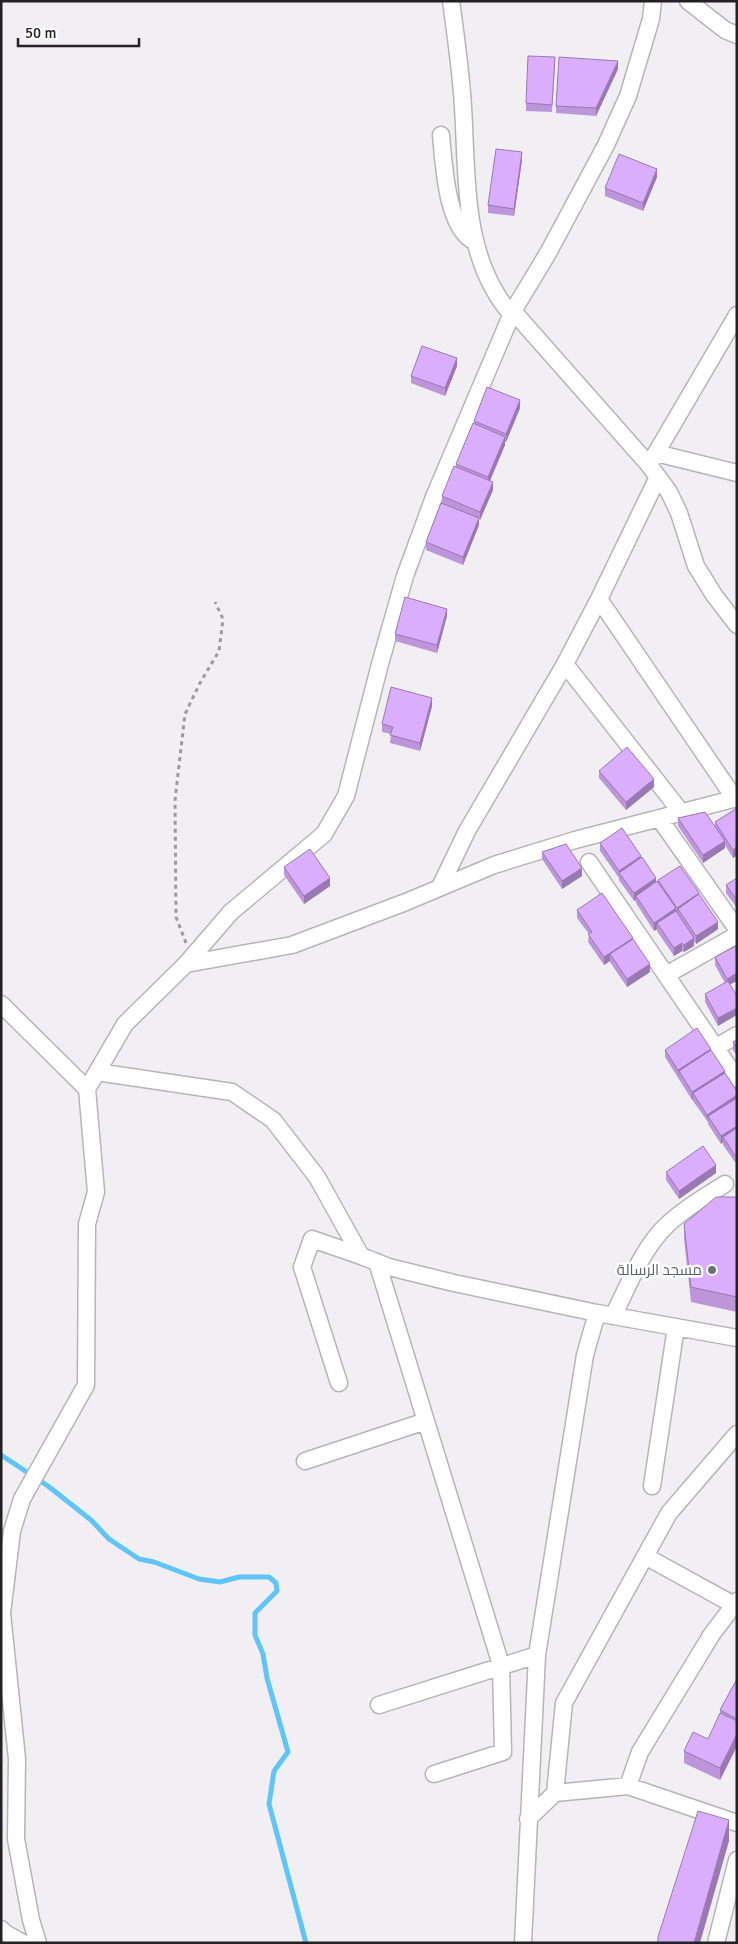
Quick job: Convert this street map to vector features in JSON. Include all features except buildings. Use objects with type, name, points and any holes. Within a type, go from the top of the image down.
[{"type":"street","points":[[451,1],[459,55],[467,185],[474,242],[495,293],[654,465],[679,513],[696,566],[714,595],[737,625]]},
{"type":"street","points":[[38,1943],[31,1920],[16,1839],[17,1759],[2,1613],[12,1531],[22,1499],[86,1385],[87,1224],[96,1192],[87,1089],[125,1024],[189,961],[231,912],[324,834],[346,796],[405,576],[434,497],[513,313],[548,253],[610,137],[628,96],[651,19],[653,1]]},
{"type":"street","points":[[688,1],[725,30],[737,35]]},
{"type":"street","points":[[441,135],[449,197],[460,228],[467,238],[474,242]]},
{"type":"street","points":[[440,888],[467,832],[564,664],[599,599],[654,465],[737,314]]},
{"type":"street","points":[[654,465],[737,473]]},
{"type":"street","points":[[189,961],[292,945],[406,902],[503,862],[575,840],[736,799],[599,599]]},
{"type":"street","points":[[564,664],[681,812]]},
{"type":"street","points":[[659,818],[737,929]]},
{"type":"street","points":[[589,862],[737,1080]]},
{"type":"street","points":[[666,975],[737,935]]},
{"type":"street","points":[[1,1004],[87,1089]]},
{"type":"street","points":[[715,1048],[737,1035]]},
{"type":"street","points":[[97,1072],[232,1092],[273,1120],[317,1177],[361,1256]]},
{"type":"street","points":[[523,1943],[537,1654],[585,1355],[605,1314],[647,1250],[667,1225],[682,1212],[725,1184]]},
{"type":"street","points":[[339,1383],[302,1267],[312,1239],[389,1267],[454,1283],[605,1314],[737,1338]]},
{"type":"street","points":[[377,1262],[501,1665],[504,1752],[434,1774]]},
{"type":"street","points":[[652,1486],[676,1327]]},
{"type":"street","points":[[305,1461],[426,1421]]},
{"type":"street","points":[[555,1793],[564,1703],[669,1513],[737,1434]]},
{"type":"street","points":[[628,1786],[640,1752],[712,1634],[736,1603],[645,1556]]},
{"type":"street","points":[[379,1705],[537,1654]]},
{"type":"street","points":[[528,1819],[555,1793],[628,1786],[737,1823]]},
{"type":"street","points":[[716,1943],[737,1860]]},
{"type":"street","points":[[1,1929],[23,1943]]},
{"type":"path","points":[[189,961],[176,917],[175,800],[185,714],[219,650],[223,619],[215,602]]},
{"type":"waterway","points":[[1,1455],[48,1486],[91,1520],[109,1539],[139,1559],[154,1562],[199,1579],[220,1582],[239,1577],[269,1577],[276,1583],[277,1591],[255,1613],[255,1635],[263,1654],[267,1678],[288,1752],[274,1771],[269,1804],[306,1943]]},
{"type":"place","name":"مسجد الرسالة","points":[[712,1270]]}]
